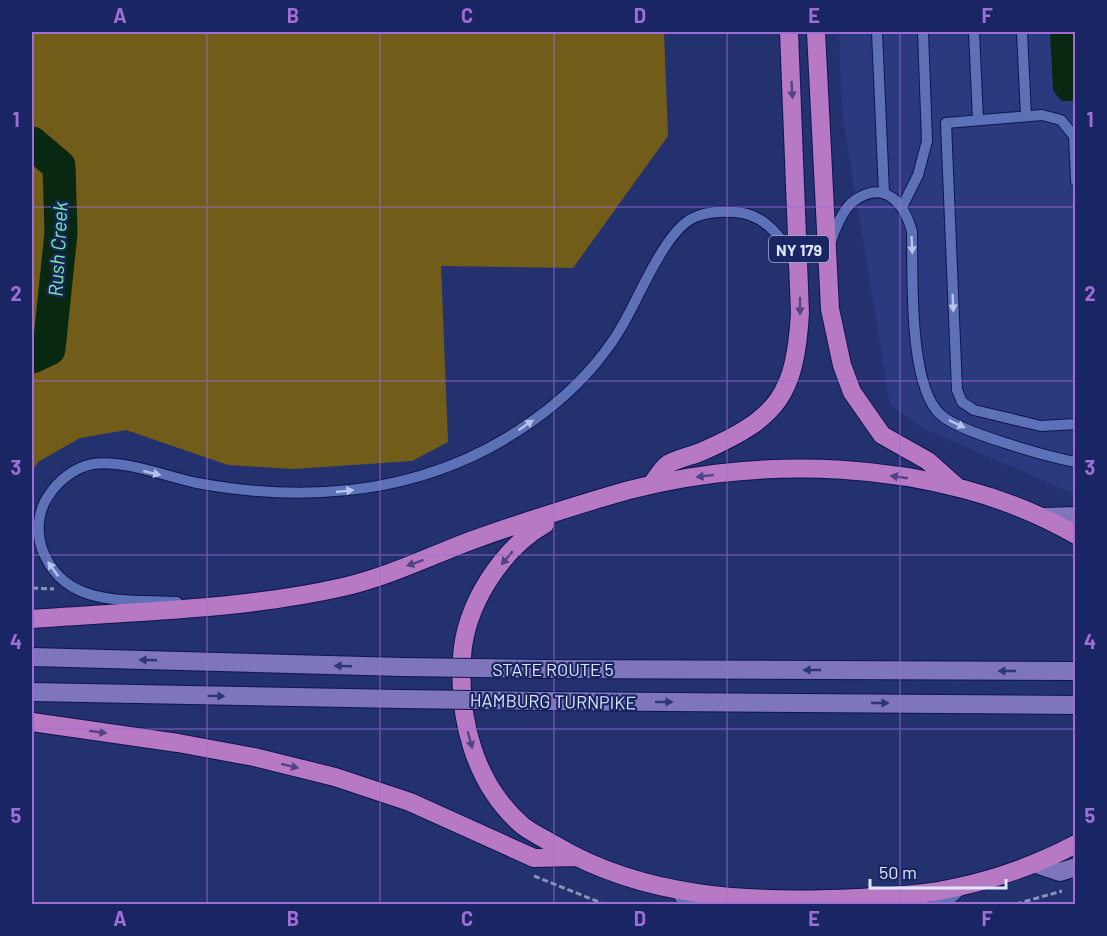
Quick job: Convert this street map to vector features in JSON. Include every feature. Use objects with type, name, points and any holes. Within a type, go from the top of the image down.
[{"type":"highway","name":"NY 179","points":[[651,485],[668,464],[730,439],[755,424],[777,405],[791,379],[798,349],[800,278],[789,32]]},
{"type":"highway","name":"NY 179","points":[[816,32],[826,255],[837,346],[852,392],[882,435],[928,461],[957,487]]},
{"type":"highway","points":[[32,619],[216,605],[285,597],[354,584],[469,542],[595,500],[651,485],[703,476],[808,470],[855,471],[957,487],[996,497],[1044,517],[1076,535]]},
{"type":"highway","points":[[569,510],[532,531],[505,558],[482,590],[462,647],[460,683],[471,749],[484,775],[502,802],[524,826],[575,857],[685,898],[815,900],[893,896],[957,888],[1036,864],[1076,844]]},
{"type":"highway","points":[[32,722],[211,749],[335,777],[410,802],[534,858],[575,857]]},
{"type":"main road","points":[[1044,517],[1076,516]]},
{"type":"main road","name":"STATE ROUTE 5","points":[[32,657],[542,669],[1071,671]]},
{"type":"main road","name":"HAMBURG TURNPIKE","points":[[32,692],[542,701],[1070,705]]},
{"type":"main road","points":[[1036,864],[1060,872],[1076,867]]},
{"type":"street","points":[[939,904],[957,888]]},
{"type":"lane","points":[[877,32],[884,193]]},
{"type":"lane","points":[[902,207],[918,175],[927,141],[923,32]]},
{"type":"lane","points":[[974,32],[978,120]]},
{"type":"lane","points":[[1022,32],[1026,116]]},
{"type":"lane","points":[[1076,181],[1074,136],[1061,120],[1042,115],[945,123],[957,390],[962,402],[974,410],[1041,426],[1076,424]]},
{"type":"lane","points":[[927,141],[946,140]]},
{"type":"lane","points":[[826,255],[837,225],[856,200],[872,193],[884,193],[897,201],[908,215],[912,232],[917,360],[923,382],[941,415],[959,425],[1023,448],[1076,462]]},
{"type":"lane","points":[[216,605],[102,597],[69,587],[49,567],[40,543],[39,518],[47,498],[60,481],[92,464],[111,463],[244,491],[306,493],[342,492],[380,487],[456,463],[515,434],[547,411],[572,388],[596,363],[621,329],[675,232],[691,219],[709,213],[742,212],[757,218],[774,230],[800,278]]},
{"type":"path","points":[[32,588],[57,590]]},
{"type":"path","points":[[529,874],[604,904]]},
{"type":"path","points":[[1016,904],[1066,890]]},
{"type":"shaded area","points":[[32,32],[664,32],[668,136],[573,268],[441,266],[448,442],[412,461],[293,469],[228,465],[126,430],[80,438],[38,462],[32,471]]},
{"type":"shaded area","points":[[839,32],[1075,32],[1075,494],[924,429],[890,405],[842,113]]},
{"type":"shaded area","points":[[1050,32],[1075,32],[1075,101],[1061,101],[1053,90]]},
{"type":"waterway","name":"Rush Creek","points":[[32,143],[59,166],[61,233],[49,349],[32,357]]}]
